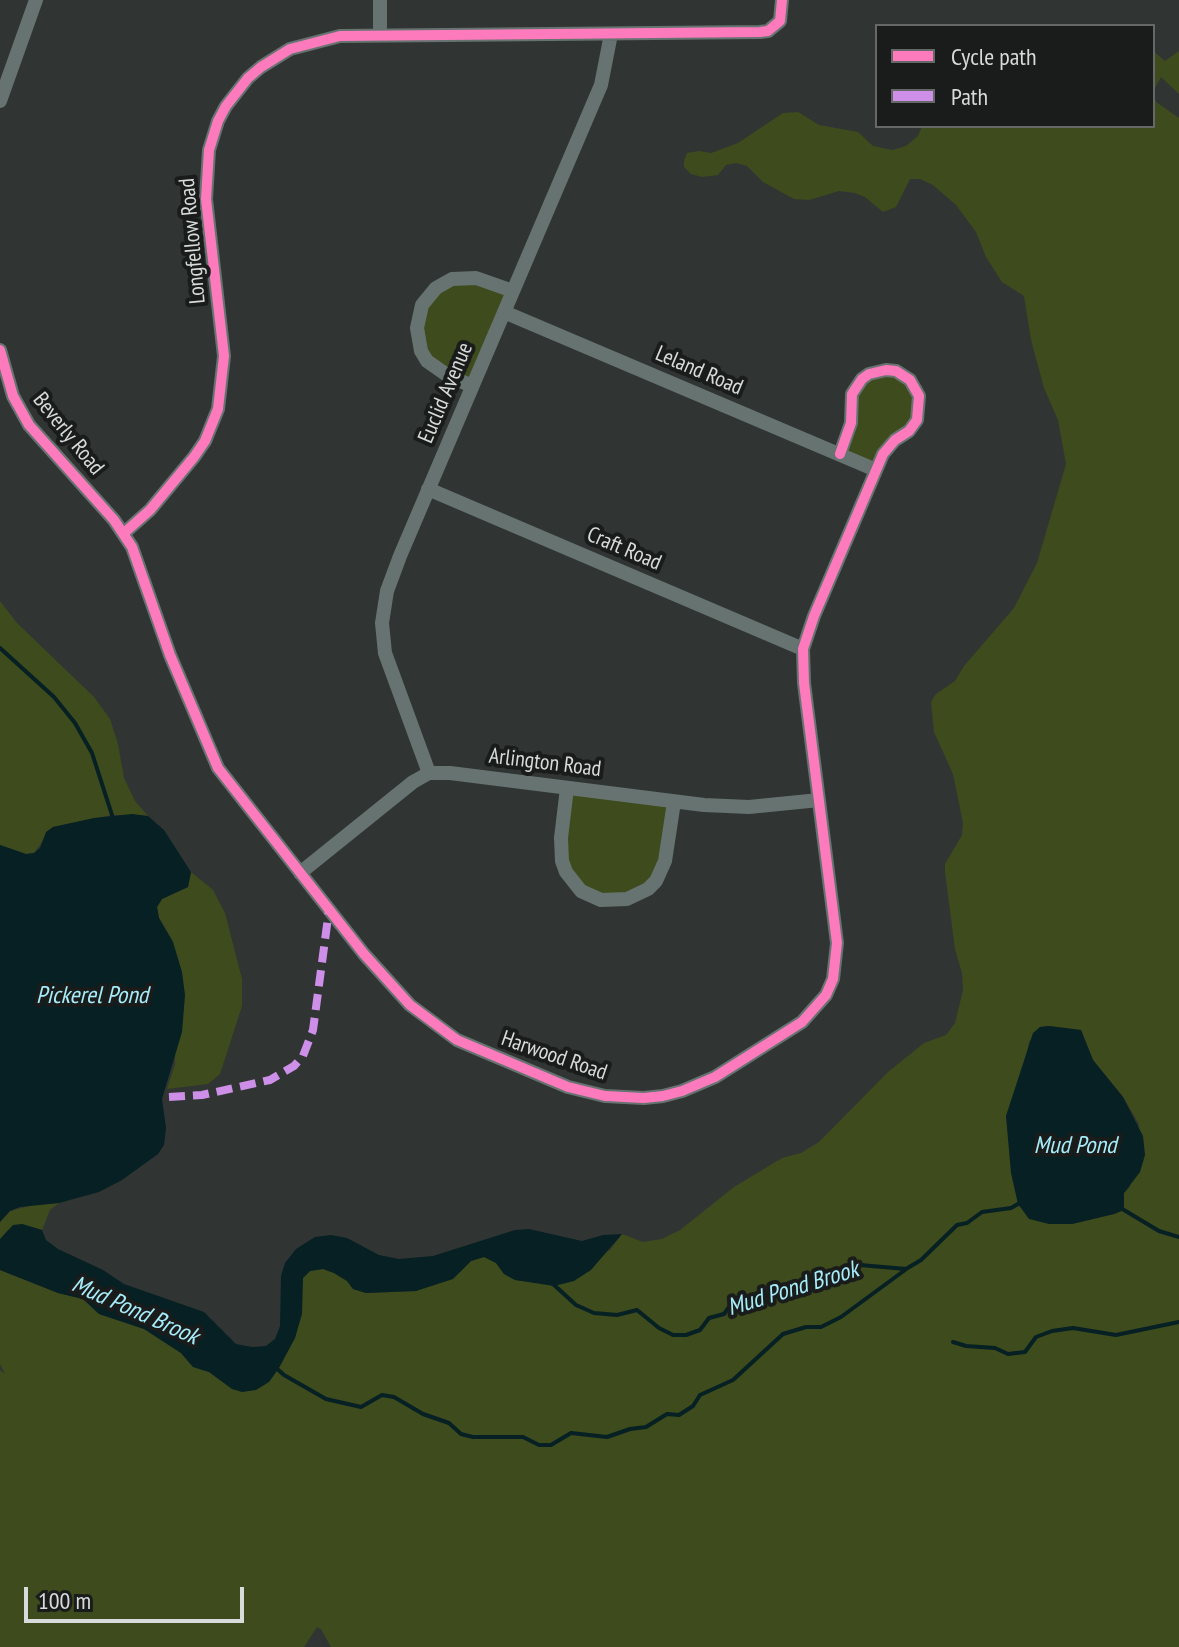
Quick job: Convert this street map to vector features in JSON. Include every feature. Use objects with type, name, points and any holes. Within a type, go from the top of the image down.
[{"type":"street","points":[[0,101],[36,0]]},
{"type":"street","points":[[380,0],[380,35]]},
{"type":"street","name":"Longfellow Road","points":[[124,533],[150,510],[194,457],[205,441],[218,409],[223,375],[223,338],[206,184],[209,150],[226,106],[248,78],[290,49],[340,36],[760,32],[775,27],[780,21],[782,0]]},
{"type":"street","name":"Euclid Avenue","points":[[429,773],[390,668],[382,623],[392,576],[601,85],[610,52],[611,34]]},
{"type":"street","points":[[472,386],[447,375],[427,361],[421,351],[417,328],[422,305],[436,288],[452,279],[476,278],[513,291]]},
{"type":"street","name":"Leland Road","points":[[504,312],[876,470]]},
{"type":"street","name":"Beverly Road","points":[[0,350],[13,396],[29,425],[124,533]]},
{"type":"street","name":"Harwood Road","points":[[124,533],[213,758],[229,784],[394,990],[424,1018],[457,1040],[509,1063],[587,1092],[623,1098],[663,1096],[699,1085],[802,1022],[826,995],[833,979],[837,943],[804,683],[803,649],[876,470],[889,446],[909,431],[920,412],[914,384],[896,371],[886,370],[869,374],[856,385],[850,404],[851,423],[840,454]]},
{"type":"street","name":"Craft Road","points":[[428,489],[803,649]]},
{"type":"street","points":[[300,873],[413,782],[429,773]]},
{"type":"street","name":"Arlington Road","points":[[429,773],[450,773],[674,802],[749,807],[819,800]]},
{"type":"street","points":[[567,788],[561,838],[562,861],[566,872],[581,891],[601,900],[627,899],[648,889],[656,881],[665,861],[674,802]]},
{"type":"green space","points":[[1179,51],[1179,94],[1161,77],[1155,88],[1155,53],[1165,61]]},
{"type":"green space","points":[[1155,99],[1179,118],[1179,1647],[331,1647],[317,1627],[304,1647],[0,1647],[0,1370],[5,1374],[0,1364],[0,1270],[58,1293],[83,1299],[99,1314],[144,1329],[181,1353],[193,1367],[209,1372],[220,1380],[269,1382],[295,1338],[303,1278],[310,1271],[323,1269],[334,1273],[353,1289],[366,1293],[416,1291],[460,1272],[471,1261],[484,1257],[515,1280],[533,1282],[610,1250],[622,1234],[643,1242],[662,1239],[680,1230],[734,1187],[782,1158],[801,1153],[819,1142],[888,1072],[924,1043],[946,1035],[955,1023],[963,990],[962,973],[955,949],[945,864],[962,835],[963,823],[953,774],[934,732],[931,702],[936,694],[955,681],[964,666],[1014,608],[1037,563],[1066,464],[1058,420],[1044,388],[1031,340],[1024,296],[1002,282],[986,257],[976,232],[956,205],[933,185],[920,179],[910,179],[896,207],[883,212],[855,193],[839,191],[809,200],[794,199],[763,182],[747,166],[736,163],[726,165],[718,175],[702,177],[691,174],[684,167],[687,153],[711,153],[738,143],[783,113],[798,112],[819,125],[858,132],[873,146],[892,150],[906,146],[918,136],[921,128],[1155,128]],"holes":[[[1040,1027],[1081,1030],[1093,1060],[1123,1097],[1139,1124],[1130,1187],[1124,1193],[1124,1210],[1072,1224],[1018,1204],[1006,1116],[1025,1065],[1029,1042]]]},
{"type":"green space","points":[[452,279],[513,291],[472,386],[436,369],[417,328],[436,288]]},
{"type":"green space","points":[[896,371],[921,404],[876,470],[840,454],[856,385]]},
{"type":"green space","points":[[0,601],[17,623],[94,697],[110,719],[124,778],[135,801],[148,816],[112,815],[53,827],[34,853],[26,854],[0,845]]},
{"type":"green space","points":[[567,788],[674,802],[667,848],[648,889],[601,900],[566,872]]},
{"type":"green space","points":[[191,872],[213,890],[225,913],[242,979],[242,1006],[220,1074],[208,1084],[167,1089],[175,1064],[173,942],[159,918],[157,907],[162,899],[188,887]]},
{"type":"green space","points":[[59,1203],[50,1210],[42,1230],[22,1224],[7,1231],[0,1241],[0,1222],[10,1211]]},
{"type":"water","name":"Pickerel Pond","points":[[132,814],[148,816],[164,830],[191,872],[188,887],[162,899],[157,907],[159,918],[173,942],[185,995],[182,1032],[162,1099],[166,1128],[164,1145],[158,1154],[99,1192],[59,1203],[20,1207],[10,1211],[0,1222],[0,845],[26,854],[34,853],[40,848],[46,832],[53,827]]},
{"type":"water","name":"Mud Pond","points":[[1040,1027],[1081,1030],[1093,1060],[1123,1097],[1143,1136],[1145,1155],[1140,1172],[1124,1193],[1124,1210],[1072,1224],[1049,1224],[1029,1219],[1018,1204],[1011,1173],[1006,1116],[1033,1033]]},
{"type":"water","points":[[22,1224],[42,1230],[46,1240],[58,1249],[103,1270],[124,1284],[204,1312],[236,1344],[252,1347],[266,1346],[275,1339],[280,1326],[281,1276],[285,1263],[296,1249],[315,1237],[331,1235],[347,1238],[379,1255],[399,1259],[433,1256],[515,1230],[529,1229],[582,1241],[622,1234],[591,1270],[574,1281],[554,1286],[515,1280],[484,1257],[471,1261],[453,1279],[416,1291],[366,1293],[353,1289],[334,1273],[323,1269],[310,1271],[303,1278],[302,1314],[295,1338],[279,1368],[269,1382],[256,1390],[242,1392],[232,1389],[209,1372],[193,1367],[181,1353],[144,1329],[99,1314],[83,1299],[58,1293],[0,1270],[0,1239],[13,1225]]},
{"type":"waterway","points":[[0,648],[54,697],[75,723],[92,753],[112,815]]},
{"type":"waterway","name":"Mud Pond Brook","points":[[553,1284],[576,1305],[594,1313],[617,1315],[637,1310],[659,1328],[673,1335],[686,1335],[700,1330],[709,1318],[724,1314],[732,1303],[772,1294],[782,1287],[826,1282],[860,1265],[906,1269],[921,1260],[957,1225],[967,1223],[982,1212],[1018,1204]]},
{"type":"waterway","name":"Mud Pond Brook","points":[[1124,1210],[1159,1231],[1179,1237]]},
{"type":"waterway","name":"Mud Pond Brook","points":[[275,1367],[326,1399],[361,1407],[382,1395],[394,1397],[423,1414],[449,1423],[461,1434],[473,1437],[523,1437],[539,1445],[551,1445],[571,1433],[607,1437],[646,1427],[667,1414],[679,1415],[693,1406],[700,1395],[733,1380],[783,1334],[806,1327],[821,1327],[841,1317],[905,1270]]},
{"type":"waterway","points":[[953,1342],[995,1348],[1008,1354],[1025,1352],[1036,1337],[1052,1331],[1073,1328],[1116,1335],[1179,1322]]},
{"type":"marked path","points":[[169,1097],[202,1095],[270,1080],[294,1066],[303,1056],[313,1030],[329,910]]},
{"type":"cycle path","points":[[124,533],[150,510],[194,457],[205,441],[218,409],[224,356],[206,199],[209,150],[226,106],[261,67],[290,49],[340,36],[768,31],[780,21],[782,0]]},
{"type":"cycle path","points":[[0,350],[13,396],[29,425],[114,520],[132,547],[170,655],[218,768],[364,954],[410,1005],[457,1040],[568,1087],[605,1096],[663,1096],[715,1077],[802,1022],[826,995],[833,979],[837,943],[804,683],[803,649],[883,454],[917,420],[919,396],[910,380],[896,371],[886,370],[862,379],[852,394],[851,423],[840,454]]}]
